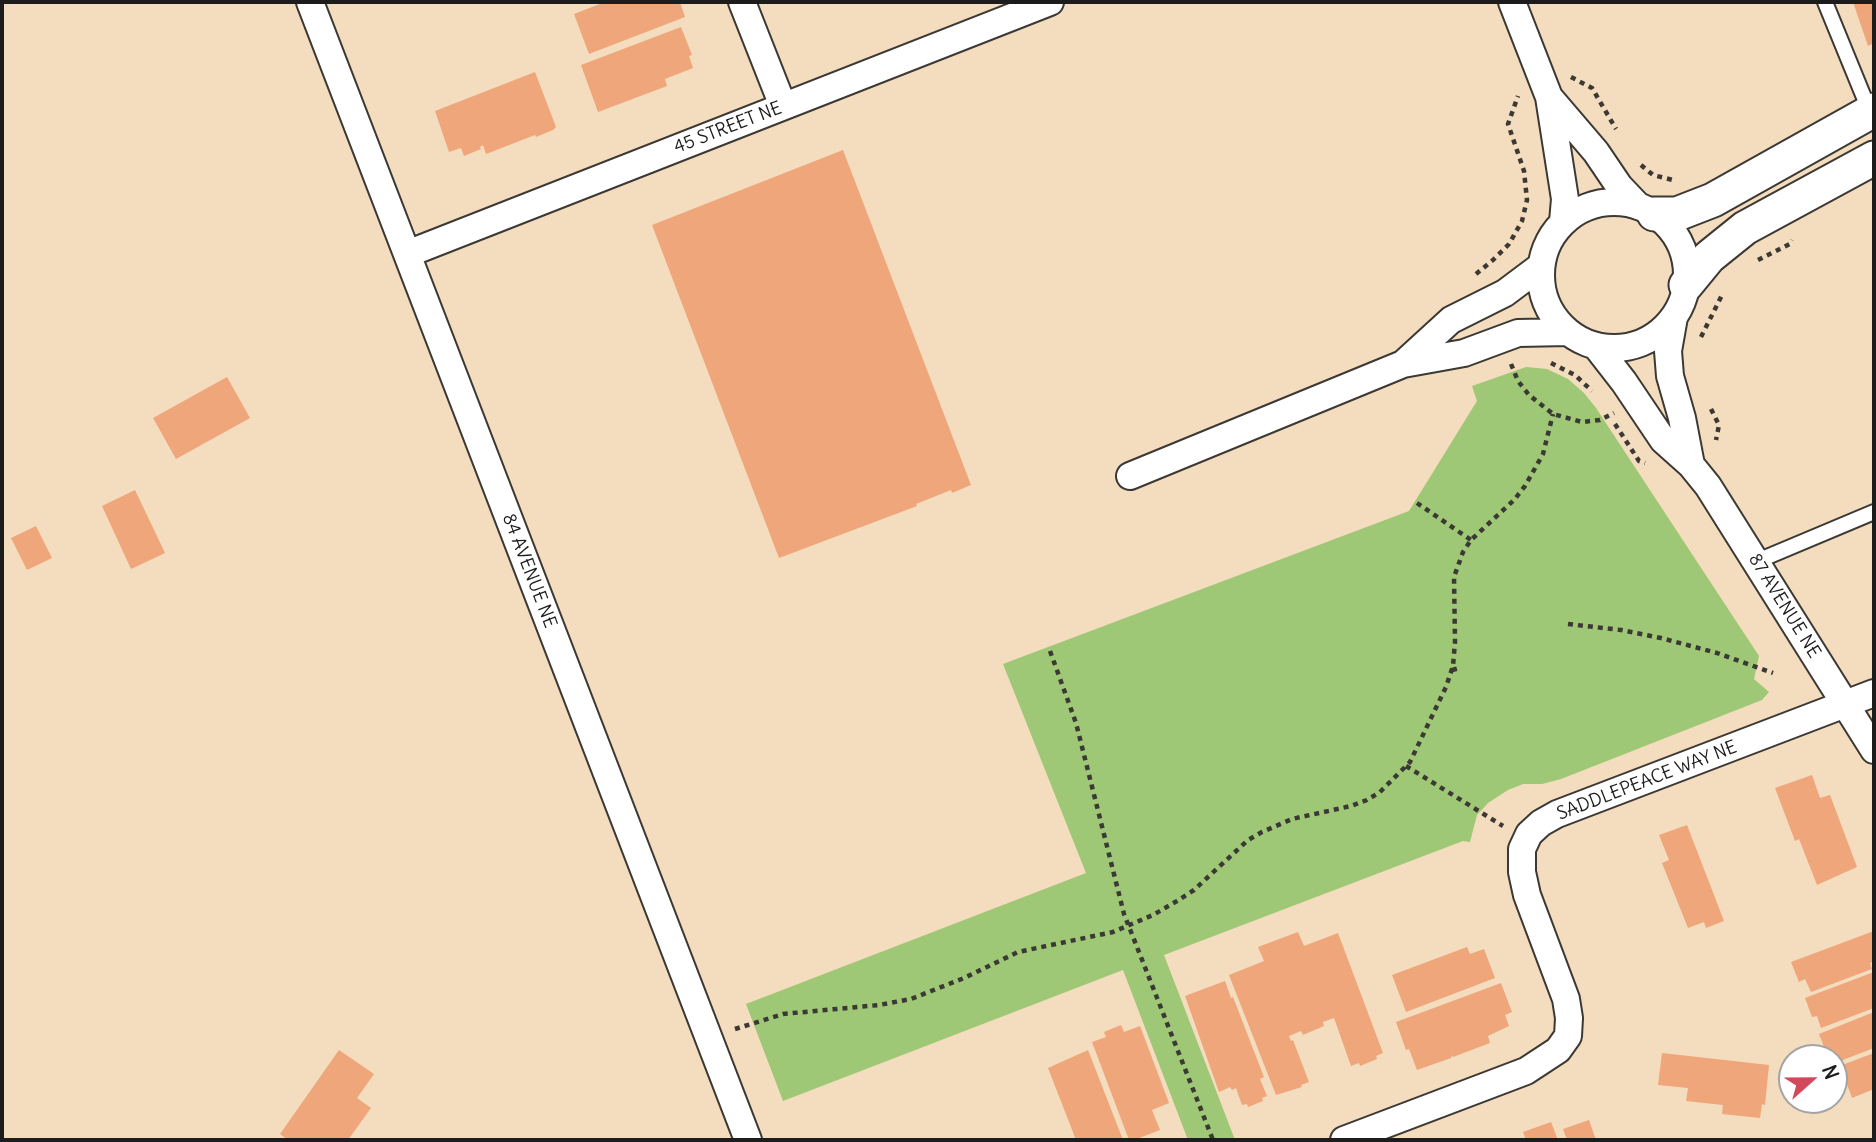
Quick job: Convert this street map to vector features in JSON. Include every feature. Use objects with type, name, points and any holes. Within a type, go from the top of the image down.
[{"type":"street","name":"84 AVENUE NE","points":[[310,2],[748,1140]]},
{"type":"street","points":[[742,2],[783,106]]},
{"type":"street","name":"45 STREET NE","points":[[407,254],[1049,2]]},
{"type":"street","points":[[1512,2],[1549,97],[1565,199],[1563,222]]},
{"type":"street","points":[[1549,97],[1596,152],[1619,186],[1646,210],[1669,228],[1680,245],[1686,264],[1686,285],[1674,317],[1662,330],[1647,340],[1631,346],[1613,348],[1595,346],[1568,332],[1555,319],[1546,302],[1541,284],[1541,266],[1545,250],[1563,222],[1579,211],[1598,204],[1618,202],[1646,210],[1677,214],[1713,200],[1872,111]]},
{"type":"street","points":[[1686,285],[1709,257],[1745,228],[1874,158]]},
{"type":"street","points":[[1403,363],[1451,320],[1505,293],[1541,266]]},
{"type":"street","name":"87 AVENUE NE","points":[[1674,317],[1668,351],[1691,465]]},
{"type":"street","points":[[1130,476],[1403,363],[1464,353],[1518,333],[1568,332]]},
{"type":"street","name":"87 AVENUE NE","points":[[1595,346],[1624,382],[1663,440],[1691,465],[1708,486],[1874,750]]},
{"type":"street","name":"SADDLEPEACE WAY NE","points":[[1526,841],[1541,822],[1557,814],[1874,693]]},
{"type":"street","points":[[1344,1140],[1527,1071],[1558,1050],[1568,1036],[1570,1018],[1566,999],[1527,895],[1522,872],[1522,849],[1526,841]]},
{"type":"lane","points":[[1825,2],[1872,111]]},
{"type":"lane","points":[[1755,562],[1874,512]]},
{"type":"path","points":[[1592,88],[1621,136]]},
{"type":"path","points":[[1466,280],[1509,244],[1522,221],[1527,200],[1527,182],[1507,124]]},
{"type":"path","points":[[1635,158],[1653,175],[1680,180]]},
{"type":"path","points":[[1754,263],[1790,244]]},
{"type":"path","points":[[1699,344],[1727,288]]},
{"type":"path","points":[[1544,362],[1555,363],[1576,375],[1597,397]]},
{"type":"path","points":[[1500,368],[1514,363],[1518,381],[1553,414],[1582,422],[1609,416]]},
{"type":"path","points":[[1708,405],[1719,425]]},
{"type":"path","points":[[1606,410],[1639,461]]},
{"type":"path","points":[[709,1038],[783,1014],[880,1005],[911,999],[1018,952],[1103,935],[1129,926],[1194,890],[1232,854],[1262,831],[1292,819],[1367,800],[1380,792],[1406,766],[1422,741],[1452,670],[1455,642],[1454,578],[1458,565],[1471,540],[1514,500],[1525,486],[1543,454],[1553,414]]},
{"type":"path","points":[[1417,503],[1471,540]]},
{"type":"path","points":[[1458,565],[1463,568]]},
{"type":"path","points":[[1568,624],[1661,638],[1717,653],[1773,673]]},
{"type":"path","points":[[1050,651],[1076,723],[1113,877],[1129,926],[1213,1140]]},
{"type":"path","points":[[1452,670],[1460,668]]},
{"type":"path","points":[[1406,766],[1526,841]]},
{"type":"green space","points":[[1526,367],[1547,369],[1568,379],[1596,408],[1759,656],[1754,679],[1769,692],[1762,700],[1561,779],[1542,784],[1523,784],[1508,790],[1488,803],[1477,815],[1470,842],[1463,841],[1164,955],[1235,1140],[1188,1140],[1123,970],[783,1101],[746,1004],[1086,873],[1003,664],[1409,511],[1477,401],[1472,386]]},
{"type":"building","points":[[605,2],[680,2],[685,17],[589,54],[574,14]]},
{"type":"building","points":[[1853,2],[1874,2],[1874,43],[1868,46]]},
{"type":"building","points":[[681,27],[692,55],[689,56],[693,68],[665,79],[667,86],[598,112],[581,65]]},
{"type":"building","points":[[535,72],[556,127],[553,130],[486,154],[483,145],[481,149],[464,156],[461,148],[449,152],[435,111]]},
{"type":"building","points":[[843,150],[971,485],[952,493],[951,490],[916,504],[917,506],[779,558],[652,225]]},
{"type":"building","points":[[227,377],[250,418],[176,459],[153,418]]},
{"type":"building","points":[[135,490],[165,553],[131,569],[102,506]]},
{"type":"building","points":[[36,526],[52,558],[27,570],[11,538]]},
{"type":"building","points":[[1812,775],[1820,798],[1830,795],[1857,867],[1817,885],[1799,839],[1795,841],[1775,788]]},
{"type":"building","points":[[1687,825],[1724,921],[1706,928],[1704,922],[1688,928],[1662,863],[1669,860],[1659,835]]},
{"type":"building","points":[[1874,931],[1874,961],[1870,963],[1872,969],[1811,992],[1805,979],[1799,982],[1791,962]]},
{"type":"building","points":[[1298,932],[1304,946],[1338,933],[1383,1053],[1376,1056],[1377,1059],[1360,1066],[1359,1063],[1351,1066],[1334,1018],[1323,1022],[1324,1026],[1303,1035],[1301,1031],[1289,1036],[1309,1082],[1276,1095],[1229,975],[1264,961],[1258,947]]},
{"type":"building","points":[[1467,947],[1470,954],[1484,949],[1495,978],[1406,1012],[1392,975]]},
{"type":"building","points":[[1874,972],[1874,1008],[1821,1028],[1817,1016],[1812,1017],[1805,998]]},
{"type":"building","points":[[1225,981],[1264,1077],[1260,1079],[1267,1096],[1262,1098],[1263,1101],[1248,1107],[1247,1104],[1242,1105],[1236,1088],[1232,1090],[1230,1087],[1219,1092],[1185,996]]},
{"type":"building","points":[[1501,983],[1512,1012],[1505,1015],[1509,1026],[1488,1036],[1490,1043],[1417,1070],[1396,1022]]},
{"type":"building","points":[[1874,1012],[1874,1048],[1848,1058],[1848,1044],[1823,1044],[1819,1034]]},
{"type":"building","points":[[1121,1025],[1124,1032],[1140,1026],[1169,1103],[1152,1110],[1160,1130],[1134,1140],[1129,1140],[1092,1042],[1106,1037],[1104,1032]]},
{"type":"building","points":[[339,1050],[374,1074],[357,1098],[371,1108],[348,1140],[288,1140],[280,1134]]},
{"type":"building","points":[[1088,1050],[1123,1140],[1076,1140],[1048,1068]]},
{"type":"building","points":[[1662,1053],[1769,1065],[1765,1105],[1762,1104],[1760,1118],[1722,1114],[1723,1105],[1686,1101],[1688,1088],[1658,1085]]},
{"type":"building","points":[[1874,1053],[1874,1089],[1852,1098],[1848,1087],[1848,1063]]},
{"type":"building","points":[[1589,1120],[1596,1140],[1567,1140],[1563,1129]]},
{"type":"building","points":[[1551,1122],[1558,1140],[1526,1140],[1523,1132]]}]
